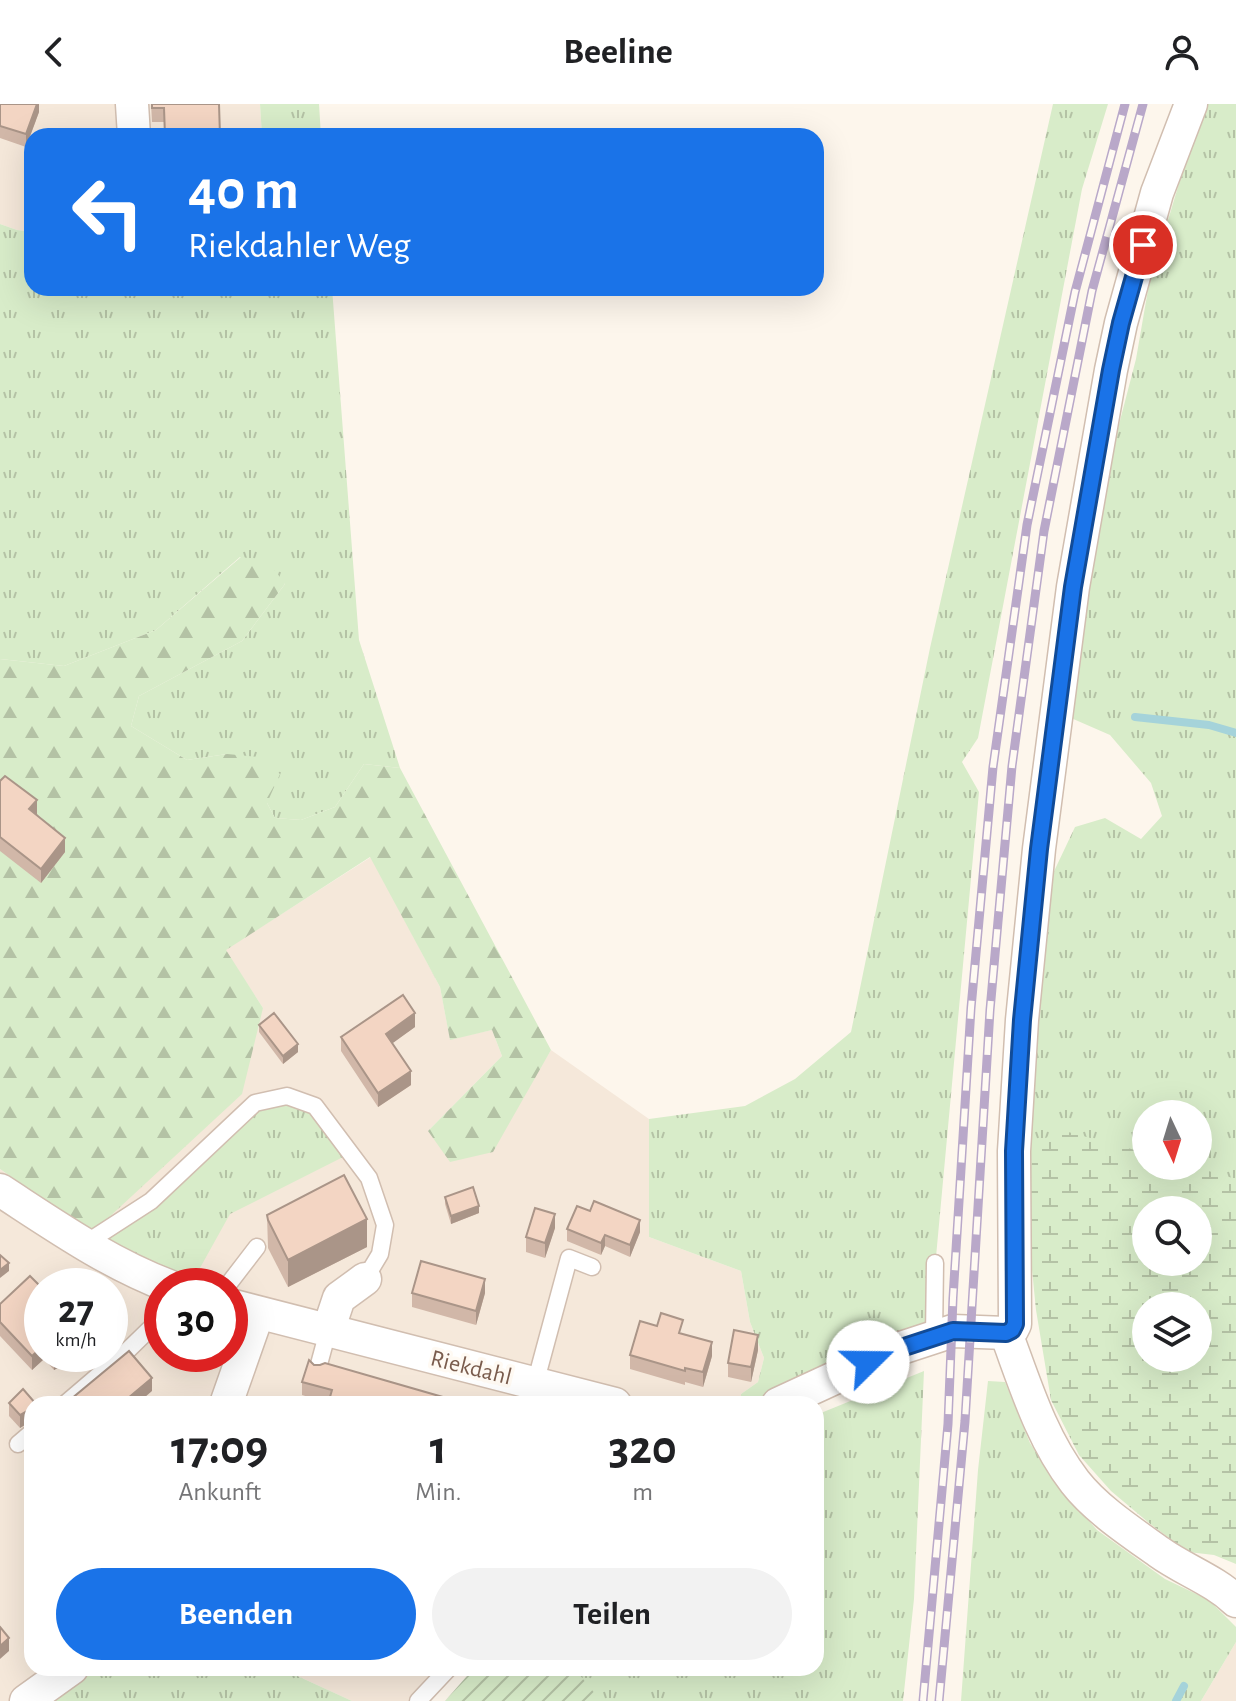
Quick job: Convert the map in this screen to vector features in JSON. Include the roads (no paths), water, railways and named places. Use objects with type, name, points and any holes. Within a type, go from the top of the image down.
[{"type":"street","points":[[132,104],[134,128]]},
{"type":"street","points":[[795,1396],[895,1350],[934,1337],[953,1331],[1006,1333],[1015,1324],[1014,1151],[1022,1020],[1039,849],[1073,587],[1121,323],[1157,193],[1191,104]]},
{"type":"street","points":[[0,1190],[83,1245],[144,1276]]},
{"type":"street","points":[[328,1331],[339,1298],[365,1279]]},
{"type":"street","name":"Riekdahl","points":[[248,1310],[583,1396]]},
{"type":"street","points":[[1006,1333],[1039,1423],[1076,1484],[1115,1520],[1236,1601]]},
{"type":"street","points":[[228,1396],[232,1372]]},
{"type":"street","points":[[26,1701],[61,1676]]},
{"type":"lane","points":[[83,1245],[151,1201],[255,1103],[287,1096],[315,1106],[369,1178],[385,1225],[380,1254],[365,1279]]},
{"type":"lane","points":[[241,1268],[257,1247]]},
{"type":"lane","points":[[535,1384],[569,1258],[592,1267]]},
{"type":"lane","points":[[934,1337],[935,1263]]},
{"type":"lane","points":[[318,1368],[328,1331]]},
{"type":"lane","points":[[74,1396],[144,1334]]},
{"type":"lane","points":[[18,1444],[24,1439]]},
{"type":"lane","points":[[418,1701],[441,1676]]},
{"type":"waterway","points":[[1135,717],[1209,725],[1236,733]]},
{"type":"waterway","points":[[1176,1701],[1184,1686]]},
{"type":"railway","points":[[923,1701],[948,1424],[971,1008],[993,767],[1027,525],[1075,292],[1125,104]]},
{"type":"railway","points":[[939,1701],[965,1421],[990,1010],[1012,766],[1044,531],[1092,291],[1143,104]]}]
